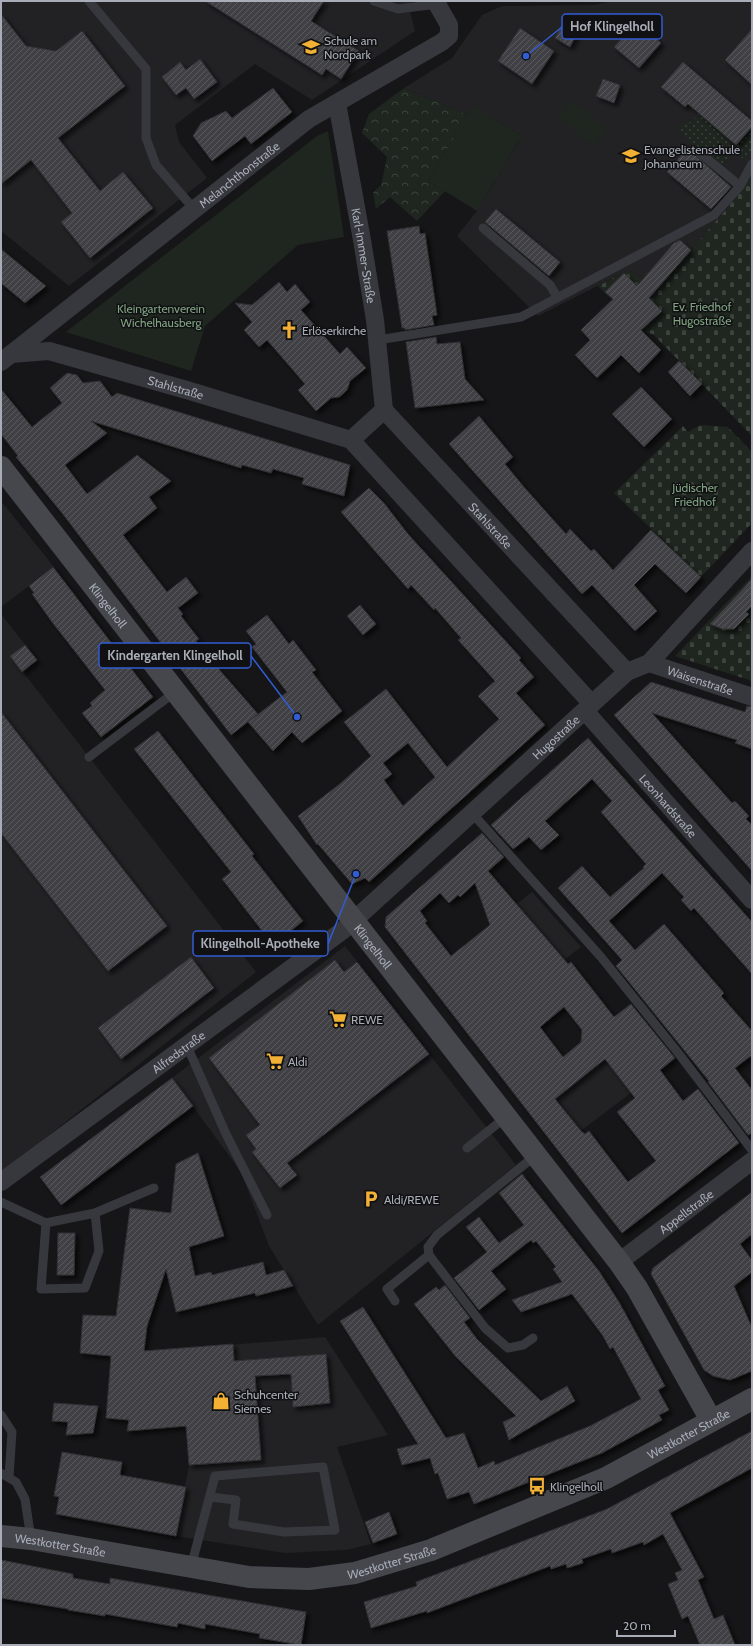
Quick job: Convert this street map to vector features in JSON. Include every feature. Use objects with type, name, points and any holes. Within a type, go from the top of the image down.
[{"type":"street","name":"Melanchthonstraße","points":[[6,358],[309,119],[442,42],[449,36],[449,25],[438,2]]},
{"type":"street","name":"Karl-Immer-Straße","points":[[337,103],[362,240],[378,340],[384,410]]},
{"type":"street","name":"Stahlstraße","points":[[6,358],[49,351],[190,391],[351,440]]},
{"type":"street","name":"Stahlstraße","points":[[384,410],[627,672]]},
{"type":"street","points":[[384,410],[351,440],[588,708]]},
{"type":"street","name":"Klingelholl","points":[[4,476],[176,691],[619,1262],[637,1288],[711,1420]]},
{"type":"street","name":"Hugostraße","points":[[354,921],[627,672],[649,663],[752,551]]},
{"type":"street","name":"Waisenstraße","points":[[649,663],[752,697]]},
{"type":"street","name":"Leonhardstraße","points":[[588,708],[752,900]]},
{"type":"street","name":"Alfredstraße","points":[[1,1182],[187,1046],[354,921]]},
{"type":"street","name":"Appellstraße","points":[[619,1262],[752,1161]]},
{"type":"street","name":"Westkotter Straße","points":[[1,1536],[31,1539],[249,1576],[309,1579],[355,1573],[431,1550],[606,1478],[752,1399]]},
{"type":"lane","points":[[89,1],[146,69],[146,138],[156,165],[194,209]]},
{"type":"lane","points":[[374,1],[398,9],[438,2]]},
{"type":"lane","points":[[699,152],[740,186]]},
{"type":"lane","points":[[378,340],[522,317],[557,297],[714,215],[740,186],[752,164]]},
{"type":"lane","points":[[483,228],[550,284],[557,297]]},
{"type":"lane","points":[[89,757],[176,691]]},
{"type":"lane","points":[[472,813],[600,957],[679,1054],[752,1150]]},
{"type":"lane","points":[[187,1046],[226,1134],[268,1215]]},
{"type":"lane","points":[[466,1148],[506,1117]]},
{"type":"lane","points":[[532,1338],[523,1344],[508,1348],[485,1328],[429,1255],[428,1247],[437,1235],[536,1155]]},
{"type":"lane","points":[[1,1202],[46,1223],[95,1213],[154,1188]]},
{"type":"lane","points":[[46,1223],[41,1289],[85,1288],[99,1251],[95,1213]]},
{"type":"lane","points":[[395,1301],[387,1289],[429,1255]]},
{"type":"lane","points":[[1,1415],[12,1432],[5,1475],[16,1482],[25,1499],[31,1539]]},
{"type":"lane","points":[[191,1567],[210,1497],[214,1476],[323,1467],[335,1530],[284,1532],[233,1524],[236,1500],[210,1497]]},
{"type":"shaded area","points":[[1,1],[412,1],[409,7],[415,31],[312,100],[255,64],[175,125],[179,142],[207,178],[69,286],[1,231]]},
{"type":"shaded area","name":"Evangelistenschule Johanneum","points":[[614,1],[752,1],[752,176],[725,211],[656,290],[629,270],[538,316],[457,236],[477,211],[522,136],[473,107],[468,115],[404,88],[452,58],[482,15],[502,6],[594,5]]},
{"type":"shaded area","points":[[1,501],[54,567],[1,607]]},
{"type":"shaded area","points":[[1,614],[37,660],[23,672],[256,972],[1,1173]]},
{"type":"shaded area","points":[[532,892],[581,947],[523,992],[478,935]]},
{"type":"shaded area","points":[[345,946],[516,1165],[318,1325],[269,1246],[241,1172],[172,1078]]},
{"type":"shaded area","points":[[629,1005],[674,1060],[557,1149],[515,1094]]},
{"type":"shaded area","name":"Schuhcenter Siemes","points":[[325,1337],[388,1435],[337,1447],[371,1544],[346,1550],[285,1553],[176,1536],[189,1465],[182,1349]]},
{"type":"green space","points":[[404,88],[468,115],[428,181],[445,191],[417,221],[390,197],[376,209],[373,193],[381,185],[387,157],[362,133],[369,114]]},
{"type":"green space","points":[[572,100],[607,129],[593,146],[558,117]]},
{"type":"green space","points":[[473,106],[522,136],[477,211],[428,181]]},
{"type":"green space","points":[[699,113],[736,145],[752,127],[752,149],[745,159],[733,154],[723,163],[719,164],[684,136],[681,131],[683,123],[691,122]]},
{"type":"green space","name":"Kleingartenverein Wichelhausberg","points":[[328,131],[344,237],[298,245],[205,326],[191,371],[66,332],[317,136]]},
{"type":"green space","name":"Ev. Friedhof Hugostraße","points":[[752,176],[752,436],[653,334],[643,332],[598,286],[629,270],[656,290],[725,211]]},
{"type":"green space","name":"Jüdischer Friedhof","points":[[700,425],[728,427],[752,452],[752,523],[701,577],[614,493],[683,426],[688,432]]},
{"type":"green space","points":[[752,576],[752,681],[675,656]]},
{"type":"building","name":"Schule am Nordpark","points":[[205,1],[324,1],[311,21],[359,51],[341,79],[326,69],[322,75]]},
{"type":"building","points":[[1,14],[26,46],[56,51],[82,31],[125,86],[58,138],[100,191],[123,172],[153,208],[90,258],[61,222],[72,213],[31,160],[1,184]]},
{"type":"building","points":[[637,22],[661,43],[639,68],[614,47]]},
{"type":"building","points":[[562,25],[577,33],[570,47],[555,38]]},
{"type":"building","points":[[520,28],[554,51],[532,84],[498,61]]},
{"type":"building","points":[[752,29],[752,85],[725,60]]},
{"type":"building","points":[[200,59],[217,82],[194,99],[186,88],[176,95],[162,77],[180,62],[186,70]]},
{"type":"building","points":[[683,62],[752,121],[752,127],[736,145],[688,104],[685,107],[661,87]]},
{"type":"building","points":[[603,79],[620,85],[614,103],[596,96]]},
{"type":"building","points":[[273,88],[292,112],[251,144],[245,136],[212,161],[193,136],[201,123],[226,111],[232,118]]},
{"type":"building","points":[[687,148],[731,187],[711,209],[667,172]]},
{"type":"building","points":[[496,209],[560,262],[549,276],[485,222]]},
{"type":"building","points":[[419,226],[420,234],[425,233],[437,315],[432,316],[434,325],[405,330],[405,328],[402,328],[387,231]]},
{"type":"building","points":[[680,240],[691,250],[649,298],[662,311],[641,330],[661,350],[639,373],[621,355],[597,378],[575,355],[590,340],[581,330],[613,299],[605,292],[624,273],[637,286],[674,243]]},
{"type":"building","points":[[1,249],[46,286],[25,303],[1,283]]},
{"type":"building","points":[[279,282],[287,292],[295,284],[310,302],[301,310],[340,354],[347,347],[366,368],[350,381],[347,390],[343,394],[339,397],[331,398],[316,411],[298,390],[305,384],[267,340],[259,347],[244,330],[252,322],[235,303],[252,305]]},
{"type":"building","points":[[436,337],[437,344],[460,342],[465,379],[484,400],[415,408],[406,342]]},
{"type":"building","points":[[679,361],[702,384],[690,396],[668,372]]},
{"type":"building","points":[[67,373],[77,375],[83,383],[100,381],[112,397],[117,393],[350,465],[344,496],[302,484],[304,478],[273,469],[271,473],[242,465],[241,468],[91,421],[107,433],[65,465],[87,494],[137,455],[171,481],[149,497],[157,508],[123,535],[167,592],[186,577],[198,593],[178,608],[183,614],[181,616],[199,639],[196,641],[210,659],[258,714],[231,735],[62,513],[16,457],[18,456],[1,434],[1,389],[32,427],[62,403],[50,388]]},
{"type":"building","points":[[641,387],[672,419],[644,447],[612,414]]},
{"type":"building","points":[[479,416],[513,457],[505,464],[524,487],[566,534],[570,529],[591,551],[594,549],[613,570],[651,530],[701,577],[686,593],[655,564],[634,585],[657,611],[635,631],[592,585],[582,594],[449,444]]},
{"type":"building","points":[[369,488],[384,503],[408,534],[521,658],[519,660],[534,677],[516,693],[545,725],[369,882],[365,878],[352,884],[318,844],[317,845],[298,816],[341,783],[371,756],[344,722],[386,689],[447,767],[499,719],[478,696],[495,681],[458,640],[461,638],[435,608],[434,610],[411,585],[408,589],[341,512]],"holes":[[[408,743],[435,777],[403,806],[384,780],[392,774],[383,763]]]},
{"type":"building","points":[[53,567],[153,697],[101,737],[82,713],[92,706],[90,703],[105,690],[52,622],[32,594],[34,593],[29,586]]},
{"type":"building","points":[[752,579],[752,606],[746,612],[749,614],[734,629],[722,629],[710,624]]},
{"type":"building","points":[[360,605],[376,624],[363,635],[347,616]]},
{"type":"building","points":[[267,615],[289,644],[293,640],[316,670],[312,672],[342,711],[302,743],[292,732],[273,751],[248,722],[287,692],[252,647],[256,644],[246,631]]},
{"type":"building","points":[[25,645],[37,660],[22,672],[10,656]]},
{"type":"building","points":[[651,682],[745,712],[747,706],[752,707],[752,749],[735,743],[737,740],[652,713],[732,803],[735,801],[749,816],[746,819],[752,825],[752,871],[614,715]]},
{"type":"building","points":[[1,712],[167,926],[108,971],[1,833]]},
{"type":"building","points":[[158,731],[254,854],[252,856],[303,921],[273,945],[222,879],[231,872],[134,749]]},
{"type":"building","points":[[588,738],[752,922],[752,974],[694,908],[691,911],[681,900],[684,897],[662,873],[609,921],[635,950],[664,924],[724,993],[721,996],[752,1031],[752,1055],[735,1068],[752,1090],[752,1133],[748,1135],[708,1082],[709,1081],[616,966],[622,960],[558,888],[582,866],[610,897],[644,868],[643,867],[646,864],[601,812],[612,801],[592,779],[545,821],[559,835],[541,850],[529,837],[513,849],[491,825]]},
{"type":"building","points":[[482,833],[504,857],[488,871],[568,964],[571,962],[614,1017],[631,1004],[675,1058],[660,1070],[683,1101],[698,1089],[739,1143],[622,1233],[385,927],[386,917]],"holes":[[[475,883],[490,925],[451,956],[425,923],[427,921],[420,911],[440,893],[449,903],[458,895],[460,897]],[[564,1007],[582,1030],[581,1042],[563,1057],[540,1027]],[[605,1059],[635,1098],[617,1112],[656,1161],[628,1182],[589,1131],[585,1134],[581,1131],[555,1099]]]},
{"type":"building","points":[[191,957],[214,988],[121,1059],[98,1028]]},
{"type":"building","points":[[335,960],[344,972],[357,962],[429,1054],[287,1163],[297,1175],[280,1188],[252,1152],[256,1149],[246,1135],[260,1125],[209,1058]]},
{"type":"building","points":[[172,1078],[193,1106],[61,1205],[40,1177]]},
{"type":"building","points":[[198,1153],[224,1236],[189,1247],[195,1276],[211,1272],[212,1275],[263,1262],[266,1275],[284,1270],[293,1286],[256,1296],[255,1293],[176,1312],[166,1269],[147,1326],[144,1351],[233,1344],[234,1361],[326,1354],[330,1403],[293,1407],[291,1374],[255,1376],[261,1460],[189,1465],[186,1426],[127,1431],[129,1420],[106,1418],[111,1356],[80,1353],[83,1315],[116,1316],[130,1208],[171,1213],[176,1164]]},
{"type":"building","points":[[522,1174],[599,1271],[619,1302],[665,1386],[658,1390],[669,1410],[659,1415],[662,1420],[602,1453],[474,1504],[469,1492],[447,1499],[438,1473],[435,1474],[430,1458],[402,1465],[397,1449],[418,1444],[340,1321],[363,1307],[446,1438],[464,1433],[478,1468],[494,1461],[495,1465],[590,1426],[641,1399],[613,1347],[610,1349],[603,1336],[572,1294],[521,1312],[512,1300],[562,1282],[553,1269],[556,1267],[536,1241],[533,1243],[531,1240],[491,1271],[506,1289],[479,1310],[454,1278],[487,1252],[466,1227],[479,1217],[499,1243],[524,1225],[499,1193]]},
{"type":"building","points":[[752,1192],[752,1234],[740,1244],[752,1260],[752,1272],[734,1286],[752,1328],[752,1371],[730,1380],[713,1376],[704,1370],[651,1274],[653,1268]]},
{"type":"building","points":[[58,1233],[75,1233],[74,1275],[57,1275]]},
{"type":"building","points":[[445,1285],[470,1318],[464,1322],[477,1339],[541,1401],[567,1386],[575,1401],[509,1440],[503,1422],[516,1416],[456,1357],[414,1304],[436,1287],[439,1290]]},
{"type":"building","points":[[54,1403],[98,1406],[93,1433],[66,1435],[68,1422],[52,1421]]},
{"type":"building","points":[[752,1431],[752,1468],[670,1513],[704,1577],[698,1580],[714,1619],[723,1615],[735,1645],[700,1645],[688,1616],[682,1619],[668,1584],[678,1580],[675,1573],[682,1570],[663,1534],[644,1545],[643,1542],[612,1553],[611,1549],[582,1559],[583,1563],[567,1568],[566,1564],[551,1569],[550,1566],[427,1613],[427,1611],[371,1628],[364,1602],[417,1586],[416,1582],[607,1509]]},
{"type":"building","points":[[62,1452],[122,1462],[120,1475],[186,1487],[176,1536],[56,1514],[59,1497],[54,1496]]},
{"type":"building","points":[[389,1512],[397,1534],[373,1543],[365,1522]]},
{"type":"building","points":[[1,1560],[73,1574],[73,1578],[110,1584],[110,1578],[306,1612],[301,1645],[259,1638],[260,1634],[205,1624],[205,1629],[178,1623],[177,1627],[1,1598]]},
{"type":"place","name":"Schule am Nordpark","points":[[311,47]]},
{"type":"place","name":"Hof Klingelholl","points":[[526,56]]},
{"type":"place","name":"Evangelistenschule Johanneum","points":[[631,156]]},
{"type":"place","name":"Erlöserkirche","points":[[289,330]]},
{"type":"place","name":"Kindergarten Klingelholl","points":[[297,717]]},
{"type":"place","name":"Klingelholl-Apotheke","points":[[356,874]]},
{"type":"place","name":"REWE","points":[[338,1019]]},
{"type":"place","name":"Aldi","points":[[275,1061]]},
{"type":"place","name":"Aldi/REWE","points":[[371,1199]]},
{"type":"place","name":"Schuhcenter Siemes","points":[[221,1401]]},
{"type":"place","name":"Klingelholl","points":[[537,1486]]}]
